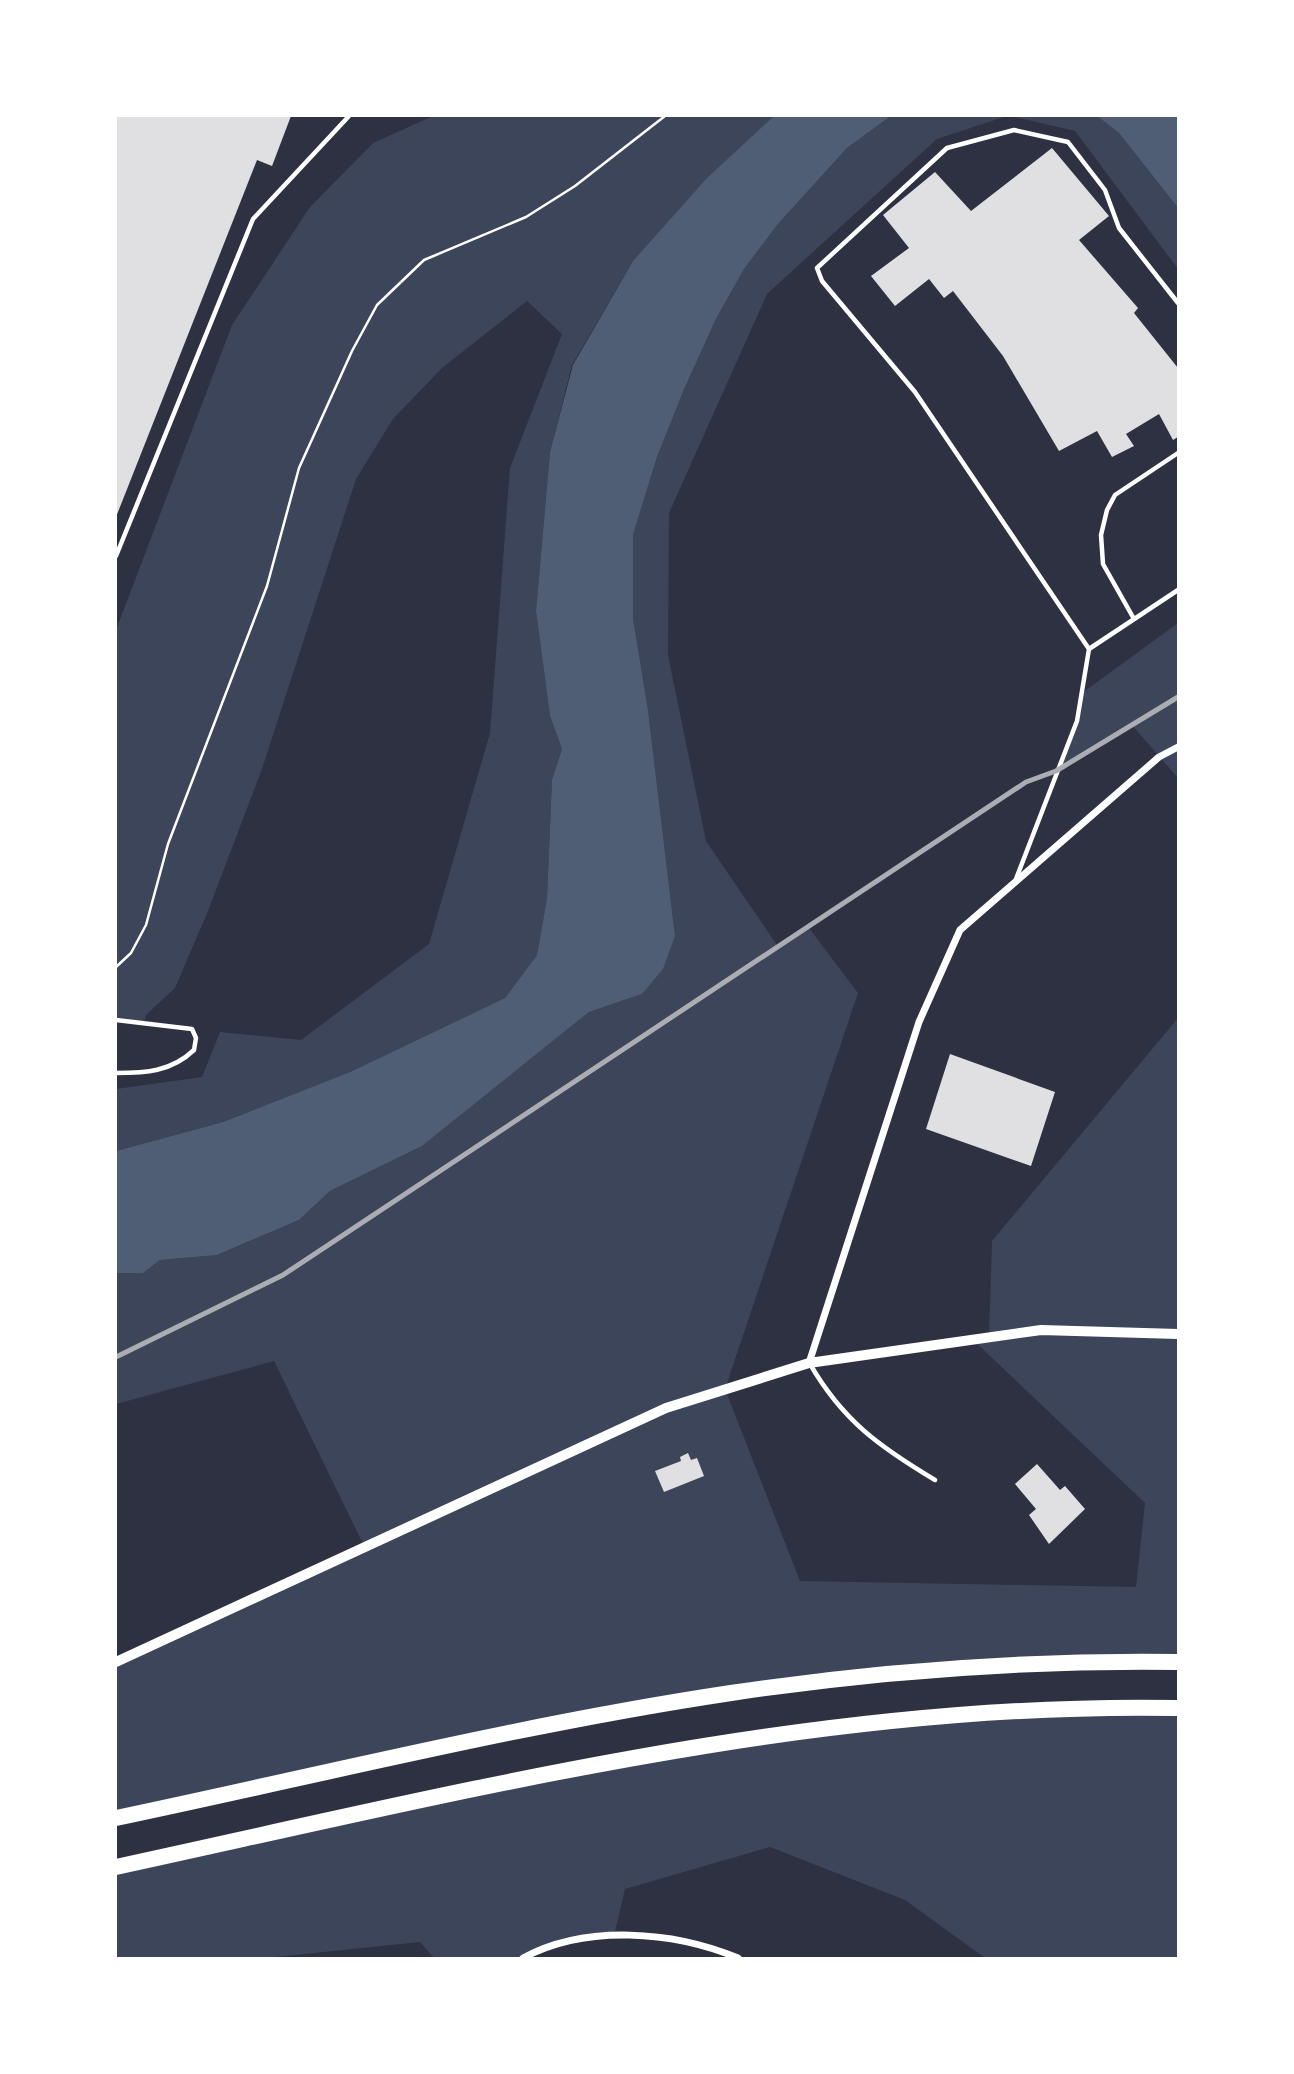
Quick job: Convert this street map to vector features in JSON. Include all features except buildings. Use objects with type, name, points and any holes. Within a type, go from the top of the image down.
[{"type":"highway","points":[[116,1818],[568,1721],[730,1693],[936,1671],[1076,1662],[1178,1662]]},
{"type":"highway","points":[[116,1867],[558,1771],[696,1745],[890,1720],[1038,1710],[1178,1709]]},
{"type":"street","points":[[810,1363],[919,1022],[960,930],[1159,757],[1178,747]]},
{"type":"street","points":[[116,1662],[666,1408],[810,1363],[1041,1330],[1178,1334]]},
{"type":"street","points":[[523,1958],[574,1938],[614,1936],[709,1947],[738,1958]]},
{"type":"lane","points":[[116,556],[253,219],[349,116]]},
{"type":"lane","points":[[1014,883],[1077,721],[1089,649],[915,392],[822,281],[817,268],[947,148],[1014,130],[1068,142],[1105,190],[1119,228],[1178,303]]},
{"type":"lane","points":[[1134,619],[1104,564],[1101,535],[1107,510],[1115,495],[1178,453]]},
{"type":"lane","points":[[1089,649],[1178,590]]},
{"type":"lane","points":[[116,1020],[181,1025],[192,1029],[196,1038],[194,1050],[175,1065],[148,1073],[116,1073]]},
{"type":"lane","points":[[810,1363],[828,1393],[855,1425],[882,1449],[935,1480]]},
{"type":"path","points":[[116,967],[131,953],[146,925],[168,844],[267,586],[299,468],[352,351],[377,305],[424,260],[526,216],[575,186],[666,116]]},
{"type":"shaded area","points":[[433,116],[783,116],[633,261],[572,365],[550,452],[536,611],[550,716],[562,749],[552,781],[547,898],[537,955],[505,998],[350,1072],[223,1122],[116,1151],[116,1089],[202,1077],[220,1032],[301,1040],[429,944],[490,733],[510,468],[562,334],[527,301],[442,368],[393,419],[356,479],[262,769],[208,911],[175,988],[147,1014],[144,1022],[116,1020],[116,630],[232,325],[310,207],[373,143]]},
{"type":"shaded area","points":[[774,116],[891,116],[847,148],[778,224],[744,269],[716,319],[685,387],[657,457],[633,535],[633,618],[648,710],[675,936],[663,969],[642,994],[589,1012],[422,1146],[330,1191],[299,1220],[217,1255],[160,1260],[143,1273],[116,1273],[116,1151],[223,1122],[350,1072],[505,998],[537,955],[547,898],[552,780],[562,749],[550,716],[536,611],[550,452],[573,365],[633,261],[707,178]]},
{"type":"shaded area","points":[[891,116],[1007,116],[937,139],[767,294],[669,513],[668,655],[706,841],[779,948],[809,928],[858,993],[725,1389],[800,1581],[1136,1587],[1145,1503],[972,1339],[989,1336],[992,1241],[1178,1018],[1178,1662],[1076,1662],[730,1693],[116,1818],[116,1662],[365,1548],[274,1361],[116,1404],[116,1273],[143,1273],[160,1260],[217,1255],[299,1220],[330,1191],[422,1146],[589,1012],[642,994],[675,936],[648,710],[633,618],[633,535],[657,457],[685,387],[716,319],[744,269],[778,224],[847,148]]},
{"type":"shaded area","points":[[1011,116],[1097,116],[1119,133],[1178,208],[1178,269],[1075,131]]},
{"type":"shaded area","points":[[1097,116],[1178,116],[1178,208],[1119,133]]},
{"type":"shaded area","points":[[1178,623],[1178,778],[1131,724],[1056,771],[1077,721],[1082,693]]},
{"type":"shaded area","points":[[1178,1708],[1178,1958],[985,1958],[905,1900],[770,1847],[625,1889],[614,1936],[574,1938],[523,1958],[434,1958],[420,1942],[266,1958],[116,1958],[116,1867],[802,1731]]},
{"type":"railway","points":[[116,1357],[283,1275],[1026,782],[1056,771],[1178,697]]}]
